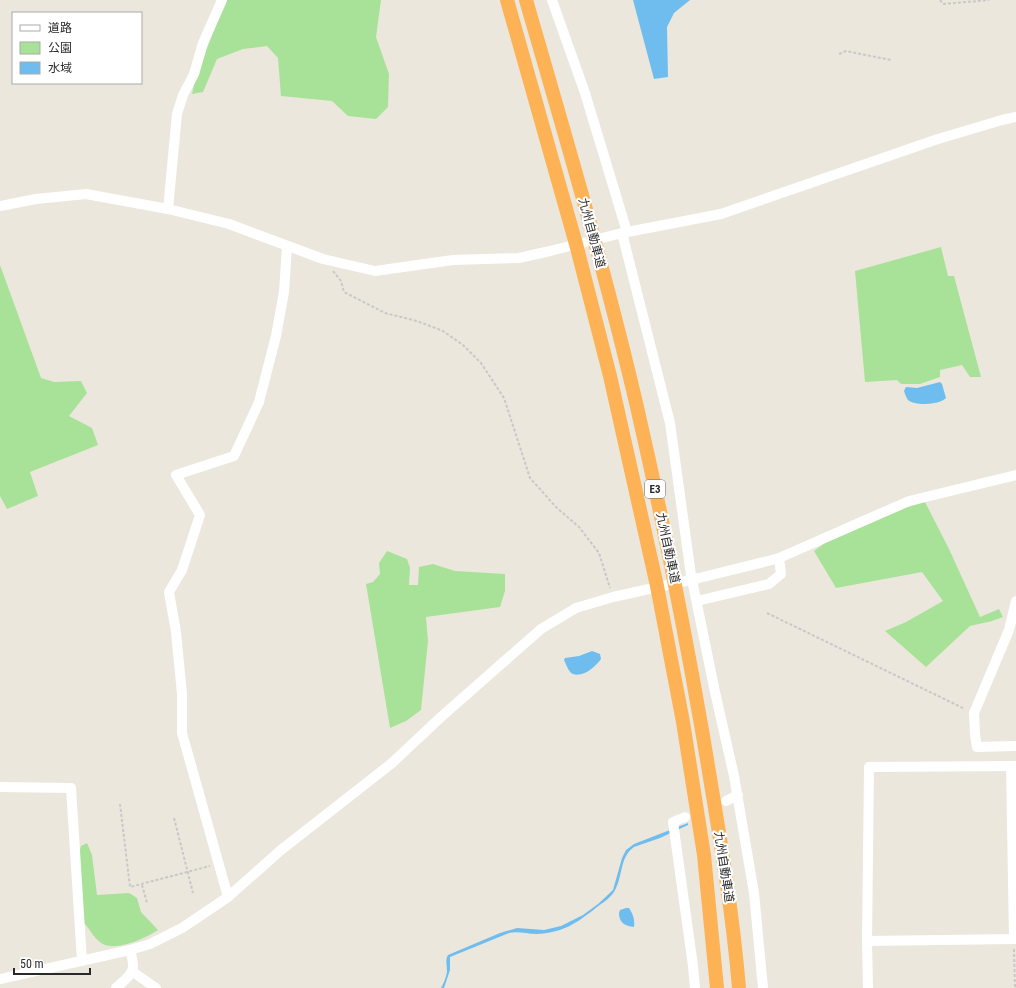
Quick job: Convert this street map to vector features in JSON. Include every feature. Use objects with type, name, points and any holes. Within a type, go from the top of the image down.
[{"type":"highway","name":"九州自動車道","points":[[507,0],[576,244],[610,376],[658,586],[683,722],[704,855],[717,988]]},
{"type":"highway","name":"九州自動車道","points":[[526,0],[595,244],[636,405],[671,561],[693,676],[713,794],[735,938],[739,988]]},
{"type":"street","points":[[168,209],[177,114],[183,95],[194,74],[203,43],[222,0]]},
{"type":"street","points":[[552,0],[585,93],[625,233],[670,423],[685,534],[697,601],[715,692],[738,795],[754,893],[763,988]]},
{"type":"street","points":[[0,206],[36,199],[86,194],[168,209],[229,224],[323,259],[375,271],[453,260],[519,258],[625,233],[721,214],[938,139],[1016,117]]},
{"type":"street","points":[[228,896],[182,733],[182,694],[176,632],[169,592],[182,570],[200,515],[176,474],[234,456],[259,402],[276,336],[284,292],[288,246]]},
{"type":"street","points":[[0,979],[130,950],[150,944],[182,928],[228,896],[281,850],[392,763],[441,717],[541,629],[576,608],[645,589],[699,578],[779,558],[909,501],[1016,475]]},
{"type":"street","points":[[697,601],[769,584],[781,574],[779,558]]},
{"type":"street","points":[[1016,601],[1012,630],[974,713],[977,747],[1016,746]]},
{"type":"street","points":[[867,941],[1015,939],[1013,766],[869,767],[867,941],[868,988]]},
{"type":"street","points":[[0,787],[71,788],[82,961]]},
{"type":"street","points":[[726,802],[738,795]]},
{"type":"street","points":[[685,817],[673,822],[695,988]]},
{"type":"street","points":[[116,988],[133,972],[135,964],[130,950]]},
{"type":"street","points":[[133,972],[156,988]]},
{"type":"path","points":[[940,0],[943,4],[989,0]]},
{"type":"path","points":[[839,54],[846,51],[891,60]]},
{"type":"path","points":[[323,259],[341,281],[344,292],[385,313],[418,321],[443,331],[463,345],[481,364],[504,398],[530,478],[556,507],[579,527],[599,552],[613,597]]},
{"type":"path","points":[[767,613],[974,713]]},
{"type":"path","points":[[120,804],[130,887],[219,864]]},
{"type":"path","points":[[174,818],[193,893]]},
{"type":"path","points":[[142,884],[147,903]]},
{"type":"path","points":[[1015,939],[1015,988]]},
{"type":"green space","points":[[226,0],[381,0],[376,37],[389,74],[388,107],[376,119],[348,116],[332,101],[281,96],[278,58],[267,46],[243,49],[217,59],[203,92],[192,94],[196,76]]},
{"type":"green space","points":[[941,247],[948,276],[954,276],[981,377],[970,377],[962,365],[940,370],[940,377],[920,384],[901,384],[897,380],[865,382],[855,271]]},
{"type":"green space","points":[[0,265],[41,378],[54,382],[81,381],[87,393],[69,416],[92,428],[98,445],[30,472],[38,496],[7,509],[0,496]]},
{"type":"green space","points":[[925,502],[949,549],[980,617],[999,609],[1003,617],[970,626],[926,667],[885,631],[906,622],[943,601],[922,572],[836,588],[814,551],[836,535],[905,508]]},
{"type":"green space","points":[[387,551],[407,559],[410,568],[409,585],[418,585],[419,567],[433,564],[455,571],[505,574],[505,591],[500,607],[426,617],[428,641],[421,710],[406,721],[390,728],[366,584],[373,582],[380,574],[379,563]]},
{"type":"green space","points":[[87,843],[92,855],[97,895],[129,893],[137,898],[141,912],[158,930],[140,940],[118,946],[105,945],[96,938],[84,923],[78,856],[81,846]]},
{"type":"water","points":[[633,0],[690,0],[674,13],[667,27],[668,77],[654,79]]},
{"type":"water","points":[[940,382],[946,398],[939,402],[922,404],[911,402],[906,397],[904,391],[906,387],[917,388]]},
{"type":"water","points":[[592,651],[600,654],[601,659],[596,665],[585,673],[577,675],[570,672],[564,660],[565,658],[579,656]]},
{"type":"water","points":[[688,823],[688,825],[660,838],[634,847],[629,851],[622,866],[618,883],[613,894],[583,918],[569,926],[554,932],[546,933],[509,933],[450,957],[450,970],[444,988],[441,988],[447,972],[446,961],[448,955],[500,933],[517,928],[544,930],[561,926],[583,915],[613,890],[622,858],[626,850],[634,844]]},
{"type":"water","points":[[629,908],[633,915],[634,927],[625,925],[621,922],[619,916],[620,910]]}]
